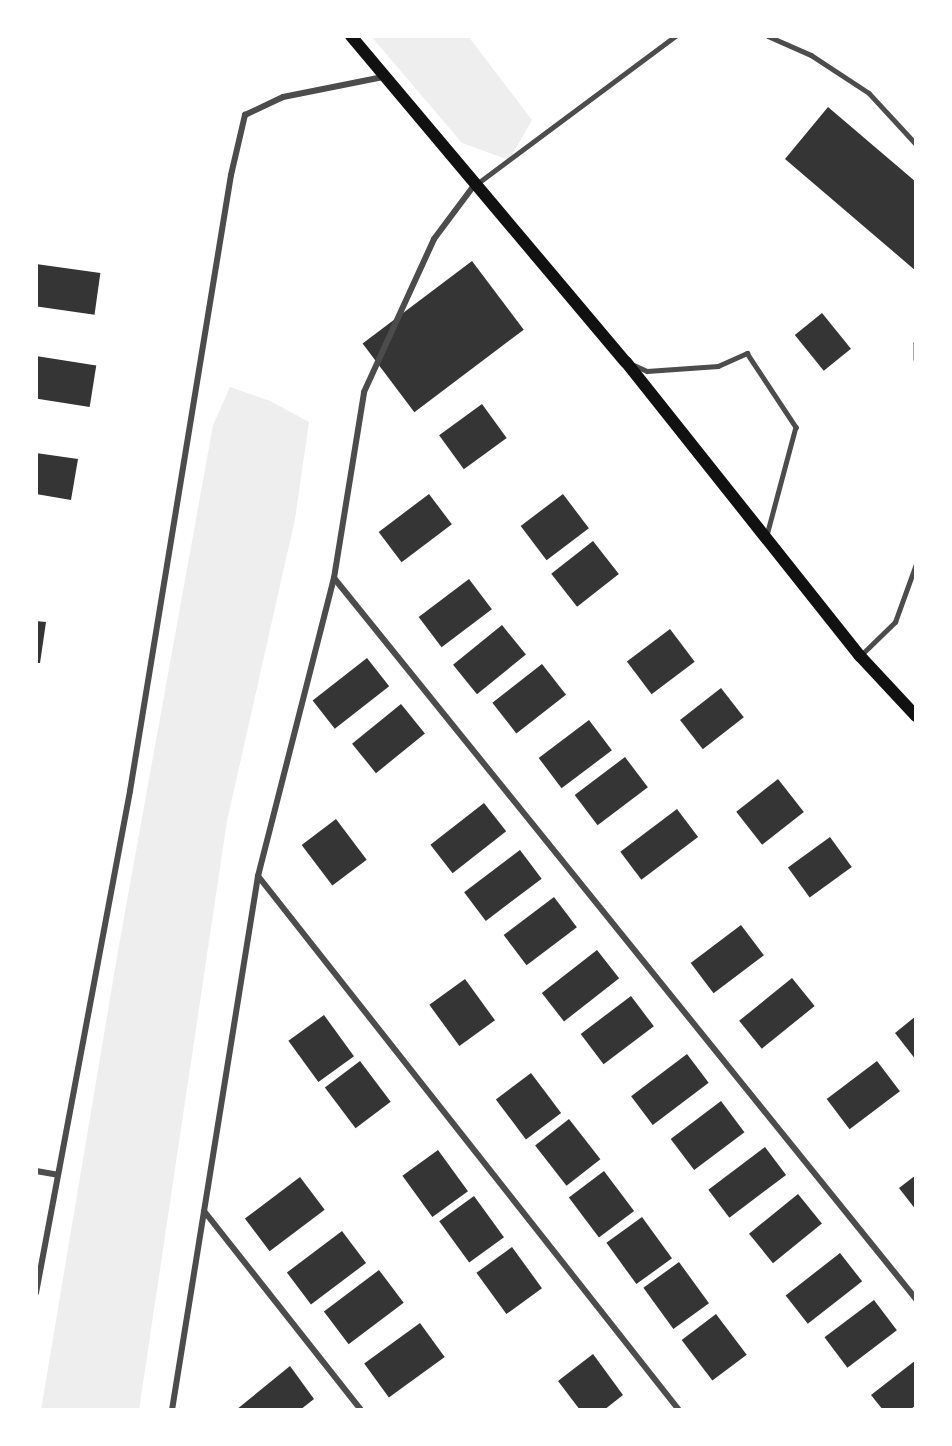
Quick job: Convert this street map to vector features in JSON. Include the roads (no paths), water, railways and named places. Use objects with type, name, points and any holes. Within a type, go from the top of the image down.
[{"type":"main road","points":[[351,36],[383,77],[626,362],[860,656],[916,716]]},
{"type":"street","points":[[36,1293],[130,790],[231,176],[245,116],[283,97],[383,77]]},
{"type":"street","points":[[172,1410],[258,876],[334,578],[364,392],[434,239],[476,184]]},
{"type":"street","points":[[334,578],[916,1299]]},
{"type":"street","points":[[258,876],[679,1410]]},
{"type":"street","points":[[36,1171],[58,1175]]},
{"type":"street","points":[[204,1211],[361,1410]]},
{"type":"lane","points":[[476,184],[675,36]]},
{"type":"lane","points":[[768,36],[810,55],[868,93],[916,144]]},
{"type":"lane","points":[[916,343],[916,359]]},
{"type":"lane","points":[[626,362],[647,371],[718,366],[747,353],[796,427],[766,538]]},
{"type":"lane","points":[[860,656],[896,622],[916,564]]}]
